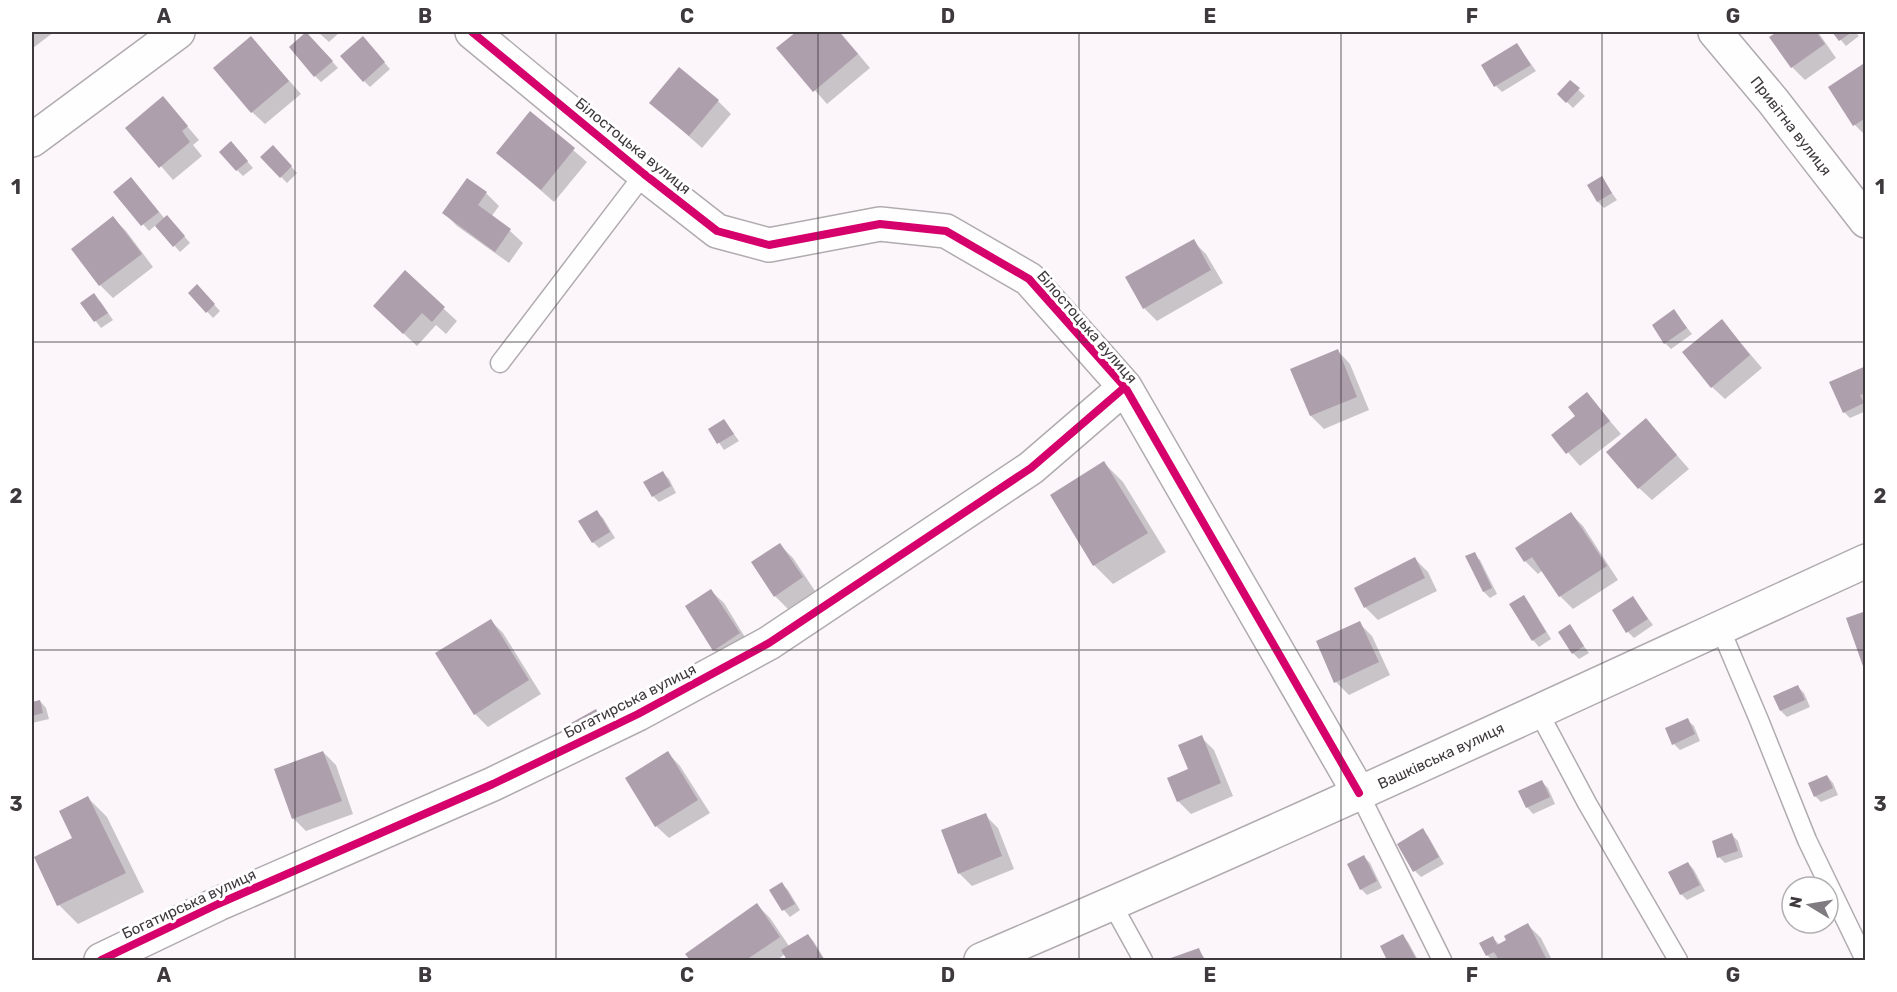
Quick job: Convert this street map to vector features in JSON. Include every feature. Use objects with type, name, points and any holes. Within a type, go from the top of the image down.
[{"type":"street","points":[[32,140],[178,32]]},
{"type":"street","name":"Білостоцька вулиця","points":[[472,32],[717,231],[769,245],[880,224],[946,231],[1029,279],[1125,387],[1359,793]]},
{"type":"street","name":"Привітна вулиця","points":[[1715,32],[1773,101],[1866,221]]},
{"type":"street","name":"Богатирська вулиця","points":[[101,960],[218,904],[493,784],[638,714],[769,643],[1031,468],[1125,387]]},
{"type":"street","name":"Вашківська вулиця","points":[[981,960],[1359,793],[1866,561]]},
{"type":"lane","points":[[500,363],[644,174]]},
{"type":"lane","points":[[1720,628],[1807,840],[1865,960]]},
{"type":"lane","points":[[1538,711],[1587,802],[1678,960]]},
{"type":"lane","points":[[1359,793],[1442,960]]},
{"type":"lane","points":[[1112,904],[1143,960]]},
{"type":"building","points":[[306,32],[333,61],[314,77],[289,47]]},
{"type":"building","points":[[796,32],[839,32],[858,54],[813,92],[776,48]]},
{"type":"building","points":[[1777,32],[1816,32],[1825,44],[1791,68],[1769,37]]},
{"type":"building","points":[[1832,32],[1852,32],[1839,41]]},
{"type":"building","points":[[251,36],[289,81],[251,113],[213,68]]},
{"type":"building","points":[[363,36],[385,62],[363,82],[340,56]]},
{"type":"building","points":[[1517,43],[1531,65],[1494,87],[1481,65]]},
{"type":"building","points":[[1866,62],[1866,118],[1853,126],[1828,87]]},
{"type":"building","points":[[679,67],[719,100],[689,136],[649,103]]},
{"type":"building","points":[[1570,80],[1580,88],[1566,103],[1557,94]]},
{"type":"building","points":[[163,96],[188,126],[182,131],[190,142],[159,168],[125,128]]},
{"type":"building","points":[[530,111],[575,148],[541,190],[496,153]]},
{"type":"building","points":[[231,141],[248,161],[236,171],[219,152]]},
{"type":"building","points":[[273,145],[292,166],[280,178],[260,157]]},
{"type":"building","points":[[1602,176],[1612,193],[1597,202],[1587,185]]},
{"type":"building","points":[[131,177],[159,212],[141,226],[113,192]]},
{"type":"building","points":[[467,178],[487,192],[478,205],[511,229],[495,252],[442,213]]},
{"type":"building","points":[[167,215],[185,236],[173,247],[155,226]]},
{"type":"building","points":[[113,216],[142,254],[99,286],[71,249]]},
{"type":"building","points":[[1194,239],[1211,270],[1143,309],[1125,277]]},
{"type":"building","points":[[405,270],[445,307],[432,322],[422,313],[403,334],[373,306]]},
{"type":"building","points":[[197,284],[215,304],[206,313],[188,293]]},
{"type":"building","points":[[94,293],[108,313],[94,322],[80,303]]},
{"type":"building","points":[[1674,309],[1687,328],[1664,344],[1652,325]]},
{"type":"building","points":[[1722,319],[1750,355],[1711,388],[1682,352]]},
{"type":"building","points":[[1338,349],[1357,397],[1310,416],[1290,369]]},
{"type":"building","points":[[1866,366],[1866,393],[1860,395],[1864,403],[1843,413],[1829,382]]},
{"type":"building","points":[[1587,392],[1610,421],[1566,454],[1551,435],[1575,416],[1568,407]]},
{"type":"building","points":[[1646,418],[1677,455],[1638,489],[1606,452]]},
{"type":"building","points":[[724,419],[734,434],[717,444],[708,429]]},
{"type":"building","points":[[1104,461],[1148,533],[1093,566],[1050,495]]},
{"type":"building","points":[[663,471],[671,486],[652,497],[643,482]]},
{"type":"building","points":[[597,510],[610,532],[592,543],[578,521]]},
{"type":"building","points":[[1571,512],[1607,566],[1559,597],[1532,557],[1524,562],[1515,548]]},
{"type":"building","points":[[780,543],[803,577],[774,597],[751,562]]},
{"type":"building","points":[[1475,552],[1492,588],[1483,592],[1465,556]]},
{"type":"building","points":[[1415,557],[1425,578],[1364,608],[1354,588]]},
{"type":"building","points":[[711,589],[740,633],[713,651],[685,606]]},
{"type":"building","points":[[1524,595],[1546,632],[1532,641],[1509,604]]},
{"type":"building","points":[[1633,596],[1648,619],[1626,633],[1612,610]]},
{"type":"building","points":[[1866,611],[1866,672],[1865,672],[1846,618]]},
{"type":"building","points":[[491,619],[529,680],[474,715],[435,653]]},
{"type":"building","points":[[1360,621],[1379,662],[1334,683],[1316,641]]},
{"type":"building","points":[[1570,624],[1584,646],[1572,654],[1558,632]]},
{"type":"building","points":[[1798,685],[1805,700],[1780,711],[1773,696]]},
{"type":"building","points":[[40,700],[43,713],[32,716],[32,702]]},
{"type":"building","points":[[596,709],[604,724],[578,737],[571,723]]},
{"type":"building","points":[[1688,718],[1695,734],[1672,745],[1665,728]]},
{"type":"building","points":[[1202,735],[1221,783],[1177,802],[1167,778],[1188,769],[1178,745]]},
{"type":"building","points":[[323,751],[342,801],[292,819],[274,769]]},
{"type":"building","points":[[668,751],[698,800],[655,827],[625,778]]},
{"type":"building","points":[[1827,775],[1833,788],[1814,797],[1808,783]]},
{"type":"building","points":[[1542,780],[1550,797],[1526,808],[1518,791]]},
{"type":"building","points":[[88,796],[126,873],[57,906],[34,857],[72,838],[59,811]]},
{"type":"building","points":[[986,813],[1002,856],[958,874],[941,830]]},
{"type":"building","points":[[1423,828],[1439,857],[1413,872],[1397,844]]},
{"type":"building","points":[[1732,833],[1738,851],[1717,858],[1712,841]]},
{"type":"building","points":[[1364,855],[1377,881],[1360,890],[1347,864]]},
{"type":"building","points":[[1688,862],[1700,885],[1680,895],[1668,872]]},
{"type":"building","points":[[782,882],[795,904],[782,911],[769,890]]},
{"type":"building","points":[[757,903],[780,937],[746,960],[690,960],[685,954]]},
{"type":"building","points":[[1528,923],[1547,960],[1499,960],[1494,952],[1486,956],[1479,943],[1493,936],[1497,945],[1506,940],[1504,936]]},
{"type":"building","points":[[808,934],[824,960],[787,960],[781,950]]},
{"type":"building","points":[[1403,934],[1416,959],[1387,960],[1380,946]]},
{"type":"building","points":[[1199,948],[1204,960],[1165,960]]},
{"type":"cycle path","points":[[472,32],[717,231],[769,245],[880,224],[946,231],[1029,279],[1125,387],[1359,793]]},
{"type":"cycle path","points":[[101,960],[218,904],[493,784],[638,714],[769,643],[1031,468],[1125,387]]}]
